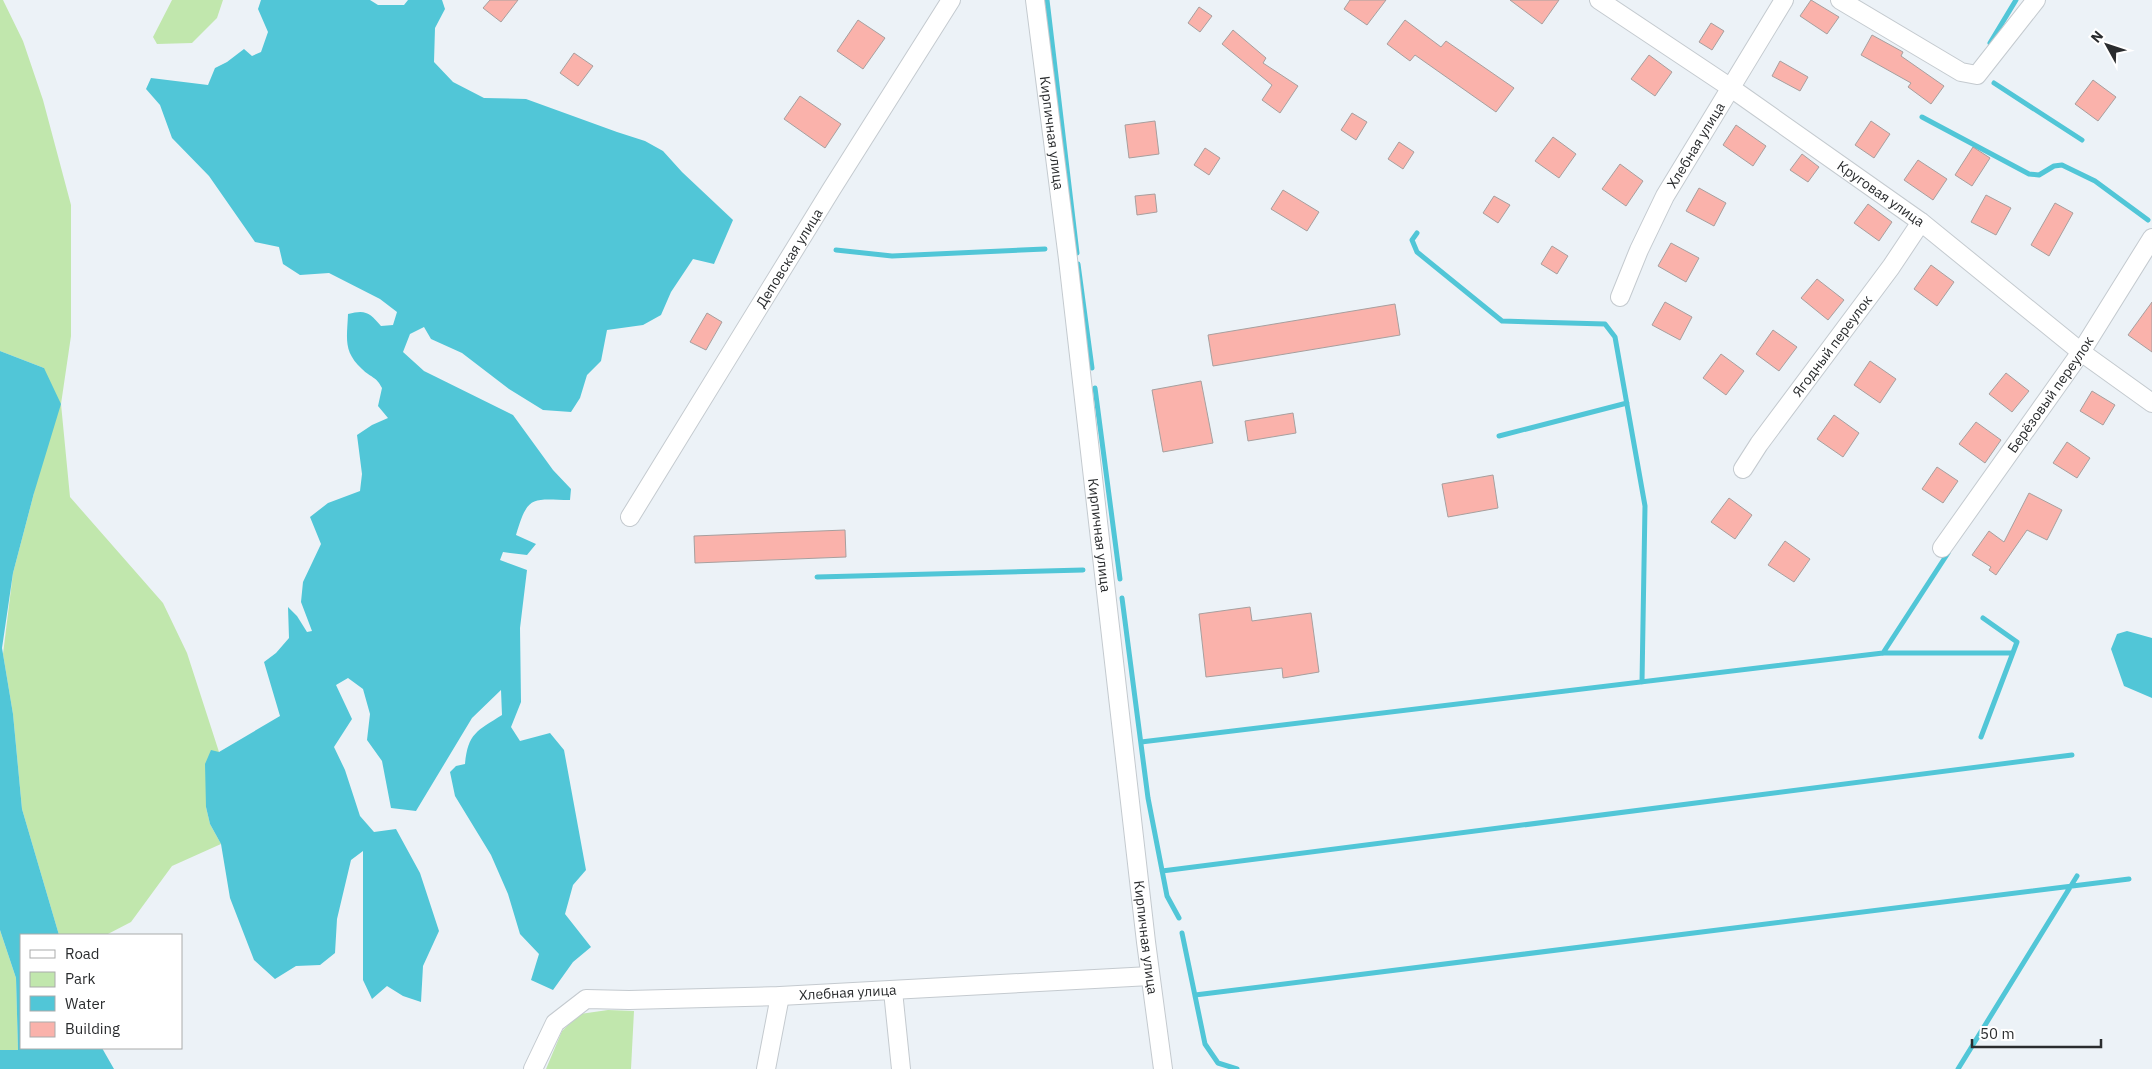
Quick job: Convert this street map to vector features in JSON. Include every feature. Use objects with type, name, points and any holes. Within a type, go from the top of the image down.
[{"type":"street","name":"Деповская улица","points":[[630,517],[831,190],[951,0]]},
{"type":"street","name":"Кирпичная улица","points":[[1035,0],[1068,259],[1150,976],[1163,1069]]},
{"type":"street","name":"Круговая улица","points":[[1599,0],[1731,88],[1921,222],[2081,352],[2152,403]]},
{"type":"street","name":"Хлебная улица","points":[[1620,297],[1639,250],[1665,196],[1784,0]]},
{"type":"street","points":[[1840,0],[1961,72],[1977,75],[2036,0]]},
{"type":"street","name":"Ягодный переулок","points":[[1743,470],[1921,222]]},
{"type":"street","name":"Берёзовый переулок","points":[[1942,548],[2081,352],[2152,238]]},
{"type":"street","name":"Хлебная улица","points":[[533,1069],[555,1023],[586,999],[629,1000],[780,996],[1150,976]]},
{"type":"street","points":[[893,990],[901,1069]]},
{"type":"street","points":[[766,1069],[780,996]]},
{"type":"green space","points":[[0,0],[3,0],[23,41],[43,100],[71,205],[71,336],[61,404],[70,497],[163,603],[187,653],[219,752],[207,786],[206,807],[210,824],[221,844],[172,866],[131,922],[108,934],[59,934],[22,809],[13,714],[3,654],[13,573],[34,493],[44,368],[0,351]]},
{"type":"green space","points":[[172,0],[223,0],[217,18],[192,43],[157,44],[153,37]]},
{"type":"green space","points":[[0,930],[16,978],[18,1050],[0,1050]]},
{"type":"green space","points":[[608,1010],[634,1011],[631,1069],[546,1069],[562,1031],[580,1014]]},
{"type":"water","points":[[261,0],[370,0],[378,5],[404,5],[408,0],[442,0],[445,9],[435,28],[434,62],[453,82],[484,98],[526,99],[645,141],[663,151],[682,172],[733,220],[714,264],[693,259],[671,292],[661,315],[643,325],[607,330],[601,361],[587,375],[580,398],[571,412],[543,410],[509,389],[462,353],[431,339],[424,327],[410,334],[403,352],[424,371],[513,415],[553,470],[571,489],[570,500],[539,500],[528,506],[516,535],[536,544],[527,555],[503,552],[500,560],[527,570],[520,628],[521,702],[511,727],[520,741],[550,733],[564,750],[586,870],[573,885],[565,914],[591,947],[573,962],[553,990],[531,980],[539,954],[520,934],[508,894],[491,855],[455,796],[450,772],[456,766],[465,764],[471,739],[475,734],[502,715],[501,690],[472,718],[416,811],[391,808],[382,761],[367,740],[370,714],[363,689],[348,678],[336,685],[352,719],[334,747],[345,770],[360,816],[374,832],[396,829],[420,873],[439,931],[423,966],[421,1002],[403,996],[387,986],[372,999],[363,980],[363,851],[351,860],[337,919],[335,953],[320,965],[296,966],[275,979],[254,960],[230,898],[221,844],[210,824],[206,807],[205,764],[211,750],[219,752],[280,716],[264,662],[276,653],[289,638],[288,607],[297,616],[307,632],[312,631],[301,602],[303,582],[321,544],[310,517],[328,503],[360,491],[362,474],[357,435],[372,425],[388,418],[378,406],[382,388],[380,384],[365,372],[349,350],[347,338],[348,314],[367,313],[381,326],[393,325],[397,312],[380,299],[329,273],[300,275],[283,264],[279,247],[255,242],[209,176],[172,138],[160,105],[146,89],[151,78],[208,85],[215,68],[227,62],[244,49],[252,56],[261,52],[268,32],[258,9]]},
{"type":"water","points":[[0,351],[44,368],[61,404],[34,493],[13,573],[2,648],[13,714],[22,809],[59,934],[20,934],[20,1049],[103,1049],[114,1069],[0,1069],[0,1050],[18,1050],[16,978],[0,930]]},
{"type":"water","points":[[2127,631],[2152,638],[2152,698],[2124,686],[2111,649],[2117,634]]},
{"type":"building","points":[[490,0],[518,0],[501,22],[483,8]]},
{"type":"building","points":[[1350,0],[1386,0],[1367,25],[1344,9]]},
{"type":"building","points":[[1510,0],[1559,0],[1542,24]]},
{"type":"building","points":[[1811,0],[1839,17],[1827,34],[1800,16]]},
{"type":"building","points":[[1199,7],[1212,16],[1200,32],[1188,23]]},
{"type":"building","points":[[858,20],[885,38],[863,69],[837,51]]},
{"type":"building","points":[[1405,20],[1441,47],[1446,41],[1514,88],[1496,112],[1415,55],[1410,61],[1387,44]]},
{"type":"building","points":[[1711,23],[1724,31],[1712,50],[1699,42]]},
{"type":"building","points":[[1233,30],[1266,58],[1263,63],[1298,86],[1280,113],[1262,100],[1272,85],[1222,44]]},
{"type":"building","points":[[1872,35],[1903,52],[1901,56],[1944,86],[1931,104],[1908,87],[1911,83],[1861,55]]},
{"type":"building","points":[[574,53],[593,66],[578,86],[560,73]]},
{"type":"building","points":[[1649,55],[1672,72],[1655,96],[1631,79]]},
{"type":"building","points":[[1780,61],[1808,77],[1800,91],[1772,76]]},
{"type":"building","points":[[2093,80],[2116,97],[2098,121],[2075,104]]},
{"type":"building","points":[[800,96],[841,124],[825,148],[784,119]]},
{"type":"building","points":[[1352,113],[1367,122],[1356,140],[1341,130]]},
{"type":"building","points":[[1155,121],[1159,154],[1129,158],[1125,125]]},
{"type":"building","points":[[1871,121],[1890,134],[1874,158],[1855,145]]},
{"type":"building","points":[[1736,125],[1766,146],[1753,166],[1723,145]]},
{"type":"building","points":[[1553,137],[1576,154],[1559,178],[1535,161]]},
{"type":"building","points":[[1399,142],[1414,152],[1403,169],[1388,159]]},
{"type":"building","points":[[1973,147],[1990,158],[1972,186],[1955,175]]},
{"type":"building","points":[[1205,148],[1220,158],[1209,175],[1194,165]]},
{"type":"building","points":[[1802,154],[1819,167],[1808,182],[1790,170]]},
{"type":"building","points":[[1918,160],[1947,179],[1933,200],[1904,180]]},
{"type":"building","points":[[1620,164],[1643,181],[1626,206],[1602,189]]},
{"type":"building","points":[[1699,188],[1726,203],[1714,226],[1686,211]]},
{"type":"building","points":[[1283,190],[1319,212],[1307,231],[1271,209]]},
{"type":"building","points":[[1155,194],[1157,212],[1137,215],[1135,196]]},
{"type":"building","points":[[1986,195],[2011,208],[1996,235],[1971,222]]},
{"type":"building","points":[[1494,196],[1510,205],[1498,223],[1483,213]]},
{"type":"building","points":[[2055,203],[2073,213],[2049,256],[2031,245]]},
{"type":"building","points":[[1868,204],[1892,222],[1879,241],[1854,223]]},
{"type":"building","points":[[1671,243],[1699,258],[1686,282],[1658,266]]},
{"type":"building","points":[[1552,246],[1568,256],[1557,274],[1541,264]]},
{"type":"building","points":[[1931,265],[1954,282],[1937,306],[1914,289]]},
{"type":"building","points":[[1817,279],[1844,300],[1828,320],[1801,298]]},
{"type":"building","points":[[1665,302],[1692,317],[1680,340],[1652,325]]},
{"type":"building","points":[[2152,302],[2152,352],[2128,335]]},
{"type":"building","points":[[1395,304],[1400,335],[1213,366],[1208,335]]},
{"type":"building","points":[[707,313],[722,322],[706,350],[690,342]]},
{"type":"building","points":[[1773,330],[1797,347],[1779,371],[1756,354]]},
{"type":"building","points":[[1721,354],[1744,371],[1726,395],[1703,378]]},
{"type":"building","points":[[1870,361],[1896,379],[1880,403],[1854,385]]},
{"type":"building","points":[[2006,373],[2029,391],[2012,412],[1989,394]]},
{"type":"building","points":[[1201,381],[1213,443],[1163,452],[1152,390]]},
{"type":"building","points":[[2092,391],[2115,405],[2103,425],[2080,411]]},
{"type":"building","points":[[1293,413],[1296,433],[1248,441],[1245,421]]},
{"type":"building","points":[[1834,415],[1859,433],[1843,457],[1817,439]]},
{"type":"building","points":[[1976,422],[2001,440],[1985,463],[1959,444]]},
{"type":"building","points":[[2067,442],[2090,458],[2077,478],[2053,463]]},
{"type":"building","points":[[1937,467],[1958,481],[1943,503],[1922,489]]},
{"type":"building","points":[[1493,475],[1498,508],[1448,517],[1442,484]]},
{"type":"building","points":[[2029,493],[2062,510],[2047,540],[2027,530],[1996,575],[1989,570],[1991,567],[1972,555],[1989,531],[2004,542]]},
{"type":"building","points":[[1729,498],[1752,515],[1735,539],[1711,522]]},
{"type":"building","points":[[845,530],[846,557],[695,563],[694,536]]},
{"type":"building","points":[[1785,541],[1810,559],[1794,582],[1768,565]]},
{"type":"building","points":[[1250,607],[1252,621],[1311,613],[1319,672],[1283,678],[1282,668],[1206,677],[1199,614]]},
{"type":"waterway","points":[[1047,0],[1077,253]]},
{"type":"waterway","points":[[1990,43],[2016,0]]},
{"type":"waterway","points":[[1994,83],[2082,140]]},
{"type":"waterway","points":[[1922,117],[2029,174],[2039,175],[2054,166],[2062,165],[2095,181],[2148,220]]},
{"type":"waterway","points":[[1417,233],[1412,240],[1417,252],[1502,321],[1605,324],[1615,337],[1645,506],[1642,682]]},
{"type":"waterway","points":[[836,250],[892,256],[1045,249]]},
{"type":"waterway","points":[[1078,264],[1092,368]]},
{"type":"waterway","points":[[1095,388],[1120,579]]},
{"type":"waterway","points":[[1499,436],[1627,403]]},
{"type":"waterway","points":[[1883,653],[1948,553]]},
{"type":"waterway","points":[[817,577],[1083,570]]},
{"type":"waterway","points":[[1122,598],[1148,798],[1167,896],[1179,918]]},
{"type":"waterway","points":[[1981,737],[2017,642],[1983,618]]},
{"type":"waterway","points":[[1141,742],[1883,653],[2012,653]]},
{"type":"waterway","points":[[1162,871],[2072,755]]},
{"type":"waterway","points":[[1958,1069],[2077,876]]},
{"type":"waterway","points":[[1195,995],[2129,879]]},
{"type":"waterway","points":[[1182,933],[1205,1044],[1218,1063],[1237,1069]]}]
